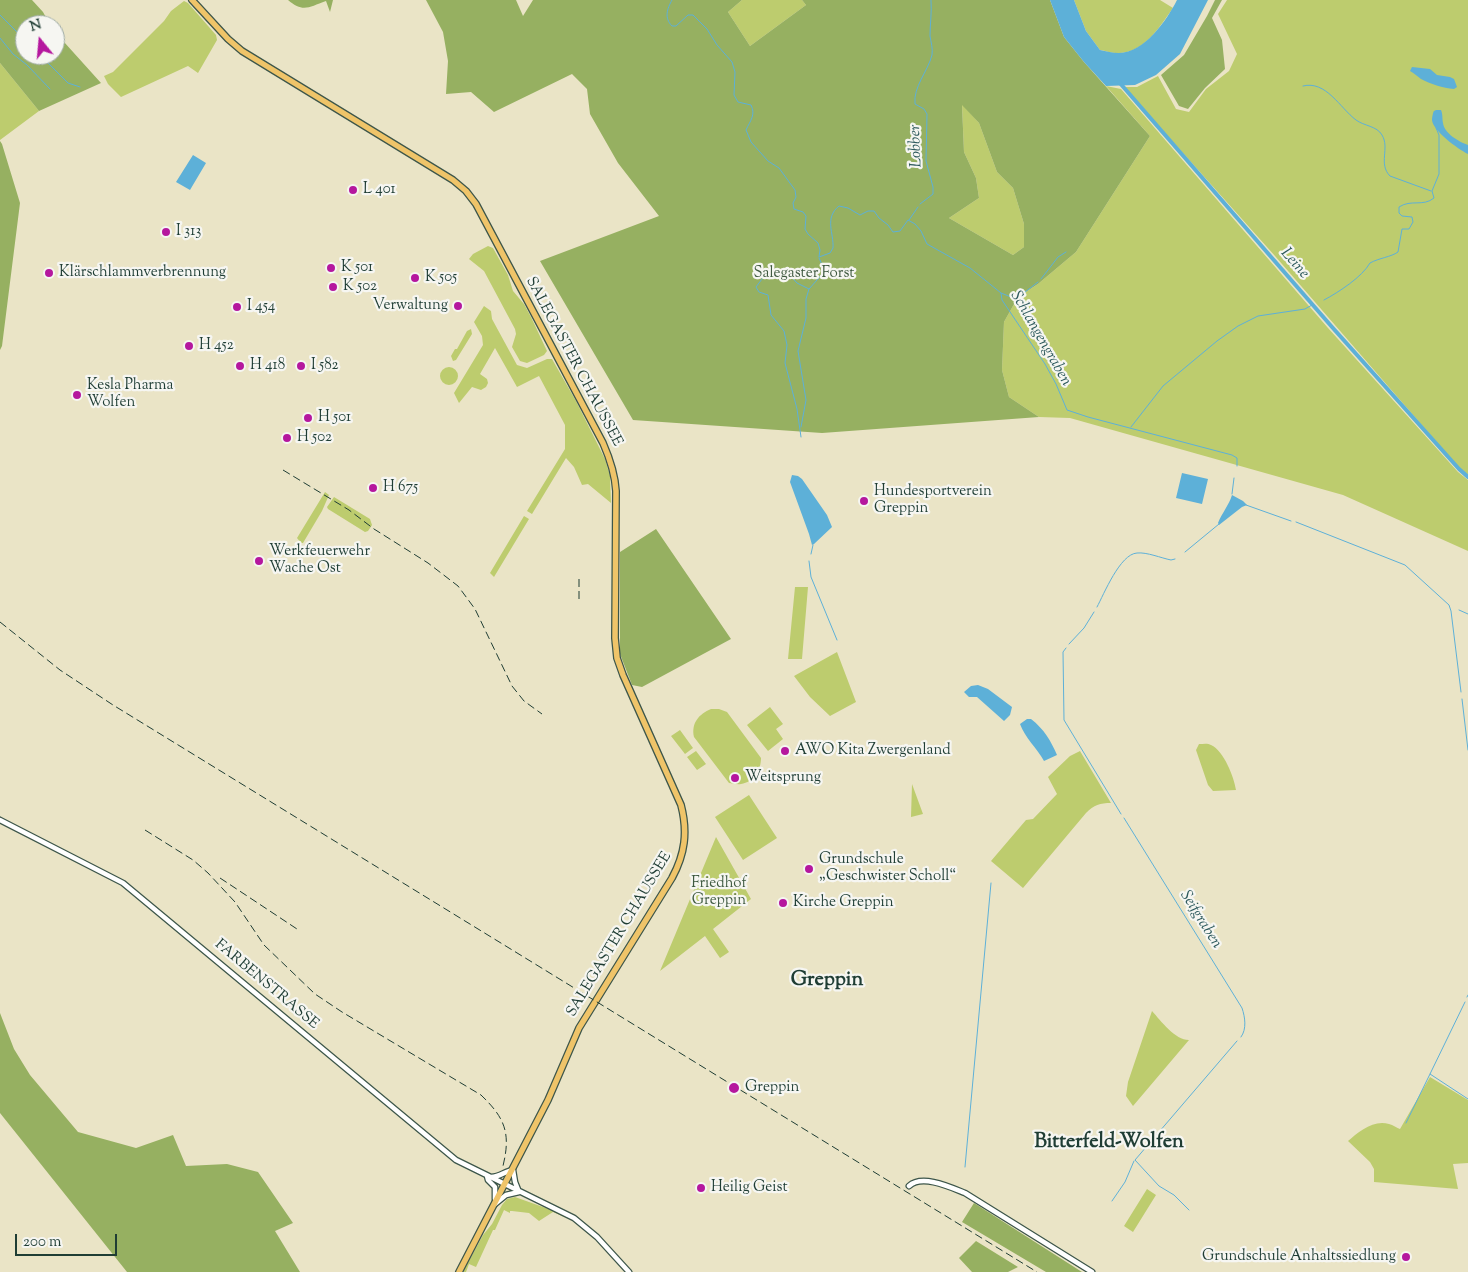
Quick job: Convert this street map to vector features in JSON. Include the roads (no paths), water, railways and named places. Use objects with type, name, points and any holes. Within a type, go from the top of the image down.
[{"type":"main road","name":"SALEGASTER CHAUSSEE","points":[[192,0],[228,39],[242,51],[453,180],[472,197],[609,455],[615,482],[615,646],[618,662],[681,805],[685,828],[684,848],[672,878],[579,1028],[548,1100],[459,1272]]},
{"type":"street","name":"FARBENSTRASSE","points":[[0,820],[123,882],[456,1160],[566,1214],[582,1224],[597,1237],[629,1272]]},
{"type":"street","points":[[513,1170],[519,1192],[506,1195],[495,1204],[496,1189],[487,1176],[497,1176],[513,1170]]},
{"type":"street","points":[[909,1186],[915,1182],[927,1182],[948,1187],[970,1196],[1092,1272]]},
{"type":"water","points":[[1050,0],[1074,0],[1086,31],[1100,50],[1119,53],[1128,52],[1146,42],[1161,26],[1177,0],[1208,0],[1180,54],[1156,75],[1135,85],[1106,86],[1064,37]]},
{"type":"water","points":[[1412,67],[1430,69],[1437,75],[1450,77],[1454,79],[1457,87],[1454,89],[1445,88],[1425,81],[1410,71]]},
{"type":"water","points":[[1436,110],[1441,110],[1444,127],[1449,134],[1468,145],[1468,154],[1452,144],[1433,124],[1432,120]]},
{"type":"water","points":[[193,155],[206,163],[190,190],[176,182]]},
{"type":"water","points":[[1182,473],[1208,479],[1202,504],[1176,498]]},
{"type":"water","points":[[792,475],[802,479],[827,515],[832,527],[812,545],[790,482]]},
{"type":"water","points":[[1232,495],[1247,505],[1219,525],[1218,523]]},
{"type":"water","points":[[978,685],[988,689],[1012,707],[1010,715],[1004,721],[977,697],[969,697],[964,692],[971,686]]},
{"type":"water","points":[[1027,719],[1031,719],[1043,731],[1050,740],[1057,755],[1044,761],[1020,724]]},
{"type":"waterway","name":"Schlangengraben","points":[[672,0],[667,13],[669,23],[672,26],[676,26],[688,15],[693,15],[707,29],[717,45],[732,62],[735,72],[734,95],[738,102],[751,105],[753,112],[746,130],[751,142],[768,161],[779,168],[795,190],[794,209],[803,212],[806,216],[805,229],[818,243],[819,257],[830,253],[833,248],[831,221],[834,211],[839,206],[848,208],[860,215],[868,211],[874,211],[893,232],[900,231],[908,220],[921,231],[927,244],[970,268],[1001,293],[1002,300],[1045,364],[1067,410],[1232,455],[1237,458],[1237,466]]},
{"type":"waterway","name":"Lobber","points":[[920,204],[933,194],[926,161],[927,114],[924,109],[915,104],[918,85],[932,55],[930,36],[931,0]]},
{"type":"waterway","points":[[0,15],[15,30]]},
{"type":"waterway","points":[[0,38],[13,54],[27,65],[50,89]]},
{"type":"waterway","points":[[50,65],[68,83],[80,87]]},
{"type":"waterway","name":"Leine","points":[[1119,82],[1332,327],[1468,477]]},
{"type":"waterway","points":[[1303,86],[1311,85],[1326,91],[1356,120],[1380,132],[1385,145],[1385,166],[1390,176],[1431,191]]},
{"type":"waterway","points":[[1324,300],[1356,279],[1370,263],[1398,252],[1402,229],[1409,229],[1413,222],[1412,217],[1402,216],[1399,213],[1399,207],[1408,203],[1430,201],[1434,198],[1432,191],[1439,174],[1439,135],[1436,128]]},
{"type":"waterway","name":"Lobber","points":[[909,220],[918,207]]},
{"type":"waterway","points":[[1041,279],[1058,257],[1066,252]]},
{"type":"waterway","points":[[801,437],[797,409],[785,363],[787,345],[784,331],[771,315],[768,295],[759,292],[756,287],[765,275],[778,270],[787,272],[797,283],[809,289],[825,271],[819,258]]},
{"type":"waterway","points":[[1001,293],[1016,299],[1038,282]]},
{"type":"waterway","points":[[801,427],[806,400],[798,351],[806,318],[806,299],[809,289]]},
{"type":"waterway","points":[[1131,427],[1163,386],[1238,326],[1258,316],[1305,309],[1312,305]]},
{"type":"waterway","name":"Schlangengraben","points":[[1232,494],[1234,478]]},
{"type":"waterway","name":"Schlangengraben","points":[[1246,505],[1291,521]]},
{"type":"waterway","name":"Schlangengraben","points":[[1296,522],[1405,565],[1449,605],[1461,692]]},
{"type":"waterway","name":"Seifgraben","points":[[1185,552],[1219,524]]},
{"type":"waterway","points":[[811,554],[813,545]]},
{"type":"waterway","name":"Seifgraben","points":[[1097,607],[1113,576],[1131,555],[1141,553],[1171,560],[1175,559]]},
{"type":"waterway","points":[[809,561],[811,577],[837,640]]},
{"type":"waterway","points":[[1459,610],[1468,614]]},
{"type":"waterway","name":"Seifgraben","points":[[1069,644],[1084,628],[1094,612]]},
{"type":"waterway","name":"Seifgraben","points":[[1066,648],[1063,652],[1064,720],[1121,814]]},
{"type":"waterway","name":"Schlangengraben","points":[[1462,699],[1468,750]]},
{"type":"waterway","name":"Seifgraben","points":[[1124,818],[1242,1008],[1245,1027],[1241,1037]]},
{"type":"waterway","points":[[965,1167],[991,883]]},
{"type":"waterway","name":"Schlangengraben","points":[[1465,1002],[1430,1074],[1468,1099]]},
{"type":"waterway","name":"Seifgraben","points":[[1189,1210],[1174,1195],[1159,1186],[1135,1160],[1237,1041]]},
{"type":"waterway","points":[[1406,1123],[1430,1074]]},
{"type":"waterway","points":[[1112,1201],[1125,1182],[1134,1161]]},
{"type":"railway","points":[[283,470],[349,510],[374,529],[428,563],[458,586],[475,609],[512,686],[524,701],[542,714]]},
{"type":"railway","points":[[579,575],[579,599]]},
{"type":"railway","points":[[0,622],[60,670],[113,705],[1037,1272]]},
{"type":"railway","points":[[145,830],[193,860],[208,873],[235,902],[264,945],[315,994],[481,1095],[496,1111],[504,1127],[506,1144],[503,1166]]},
{"type":"railway","points":[[220,878],[297,929]]},
{"type":"place","name":"L 401","points":[[353,190]]},
{"type":"place","name":"I 313","points":[[166,232]]},
{"type":"place","name":"K 501","points":[[331,268]]},
{"type":"place","name":"Klärschlammverbrennung","points":[[49,273]]},
{"type":"place","name":"K 505","points":[[415,278]]},
{"type":"place","name":"K 502","points":[[333,287]]},
{"type":"place","name":"Verwaltung","points":[[458,306]]},
{"type":"place","name":"I 454","points":[[237,307]]},
{"type":"place","name":"H 452","points":[[189,346]]},
{"type":"place","name":"H 418","points":[[240,366]]},
{"type":"place","name":"I 582","points":[[301,366]]},
{"type":"place","name":"Kesla Pharma Wolfen","points":[[77,395]]},
{"type":"place","name":"H 501","points":[[308,418]]},
{"type":"place","name":"H 502","points":[[287,438]]},
{"type":"place","name":"H 675","points":[[373,488]]},
{"type":"place","name":"Hundesportverein Greppin","points":[[864,501]]},
{"type":"place","name":"Werkfeuerwehr Wache Ost","points":[[259,561]]},
{"type":"place","name":"AWO Kita Zwergenland","points":[[785,751]]},
{"type":"place","name":"Weitsprung","points":[[735,778]]},
{"type":"place","name":"Grundschule „Geschwister Scholl“","points":[[809,869]]},
{"type":"place","name":"Kirche Greppin","points":[[783,903]]},
{"type":"place","name":"Greppin","points":[[734,1088]]},
{"type":"place","name":"Heilig Geist","points":[[701,1188]]},
{"type":"place","name":"Grundschule Anhaltssiedlung","points":[[1406,1257]]},
{"type":"district","name":"Greppin","points":[[827,982]]},
{"type":"district","name":"Bitterfeld-Wolfen","points":[[1109,1144]]},
{"type":"park label","name":"Salegaster Forst","points":[[804,274]]},
{"type":"park label","name":"Friedhof Greppin","points":[[719,892]]}]
